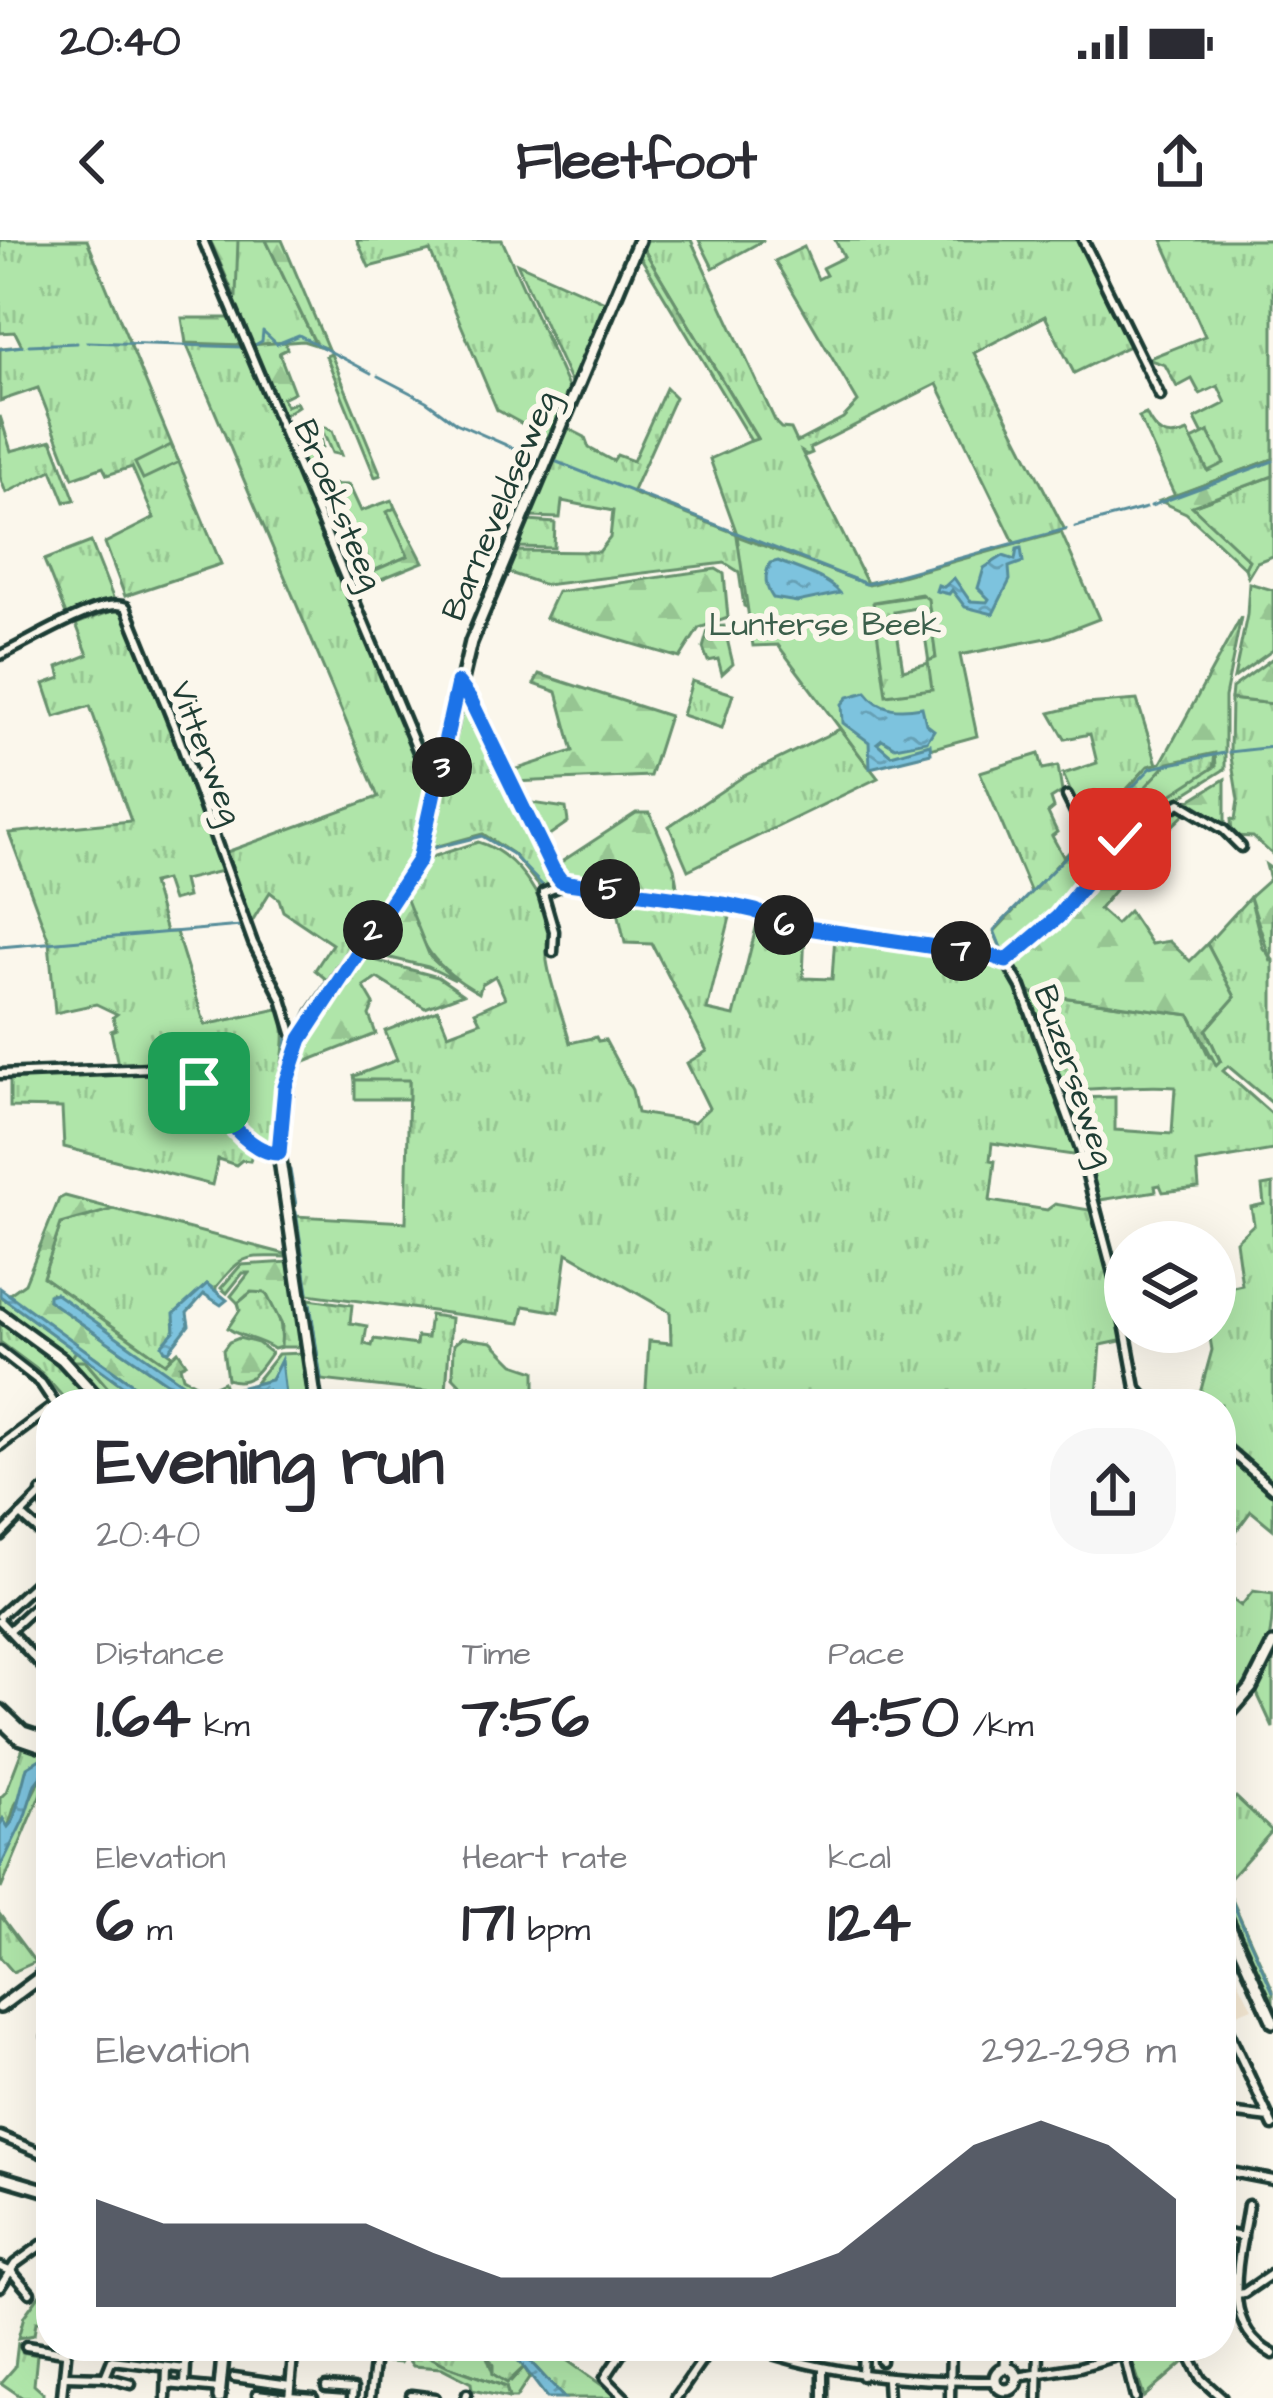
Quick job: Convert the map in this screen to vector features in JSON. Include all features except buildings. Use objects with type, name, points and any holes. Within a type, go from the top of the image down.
[{"type":"main road","name":"Barneveldseweg","points":[[314,1389],[279,1153],[285,1087],[301,1039],[412,874],[426,840],[458,683],[492,589],[639,240]]},
{"type":"main road","points":[[0,1314],[62,1359],[90,1389]]},
{"type":"main road","points":[[1236,1706],[1251,1688],[1273,1644]]},
{"type":"main road","points":[[0,1710],[22,1732],[36,1738]]},
{"type":"main road","points":[[0,1720],[19,1738],[36,1741]]},
{"type":"main road","points":[[1236,1940],[1273,2022]]},
{"type":"main road","points":[[0,2007],[36,1980]]},
{"type":"main road","points":[[0,2177],[36,2187]]},
{"type":"main road","points":[[219,2394],[222,2361]]},
{"type":"main road","points":[[1006,2361],[1006,2368]]},
{"type":"main road","points":[[1004,2391],[1018,2377],[1006,2368]]},
{"type":"main road","points":[[1004,2391],[999,2370],[1006,2368]]},
{"type":"street","name":"Broeksteeg","points":[[203,240],[428,774],[439,779]]},
{"type":"street","points":[[1084,240],[1160,396]]},
{"type":"street","name":"Vitterweg","points":[[0,655],[114,603],[126,607],[253,943],[282,999],[292,1034],[301,1039]]},
{"type":"street","points":[[458,683],[561,881],[560,886],[543,893],[554,931],[553,952]]},
{"type":"street","points":[[1067,796],[1099,861]]},
{"type":"street","name":"Buzerseweg","points":[[1006,961],[1058,917],[1120,839],[1180,802],[1224,830],[1240,847]]},
{"type":"street","name":"Buzerseweg","points":[[561,881],[729,905],[756,911],[774,923],[1006,961],[1021,987],[1080,1150],[1119,1296],[1137,1389]]},
{"type":"street","points":[[0,1074],[177,1067],[199,1083],[260,1150],[279,1153]]},
{"type":"street","points":[[0,1351],[44,1389]]},
{"type":"street","points":[[0,1446],[4,1436],[36,1416]]},
{"type":"street","points":[[1236,1457],[1273,1489]]},
{"type":"street","points":[[0,1536],[36,1498]]},
{"type":"street","points":[[21,1515],[36,1528]]},
{"type":"street","points":[[36,1583],[0,1618],[36,1660]]},
{"type":"street","points":[[9,1631],[36,1606]]},
{"type":"street","points":[[1236,2047],[1271,2122]]},
{"type":"street","points":[[1236,2115],[1271,2122]]},
{"type":"street","points":[[0,2136],[36,2150]]},
{"type":"street","points":[[1236,2173],[1273,2180]]},
{"type":"street","points":[[1248,2205],[1237,2294],[1239,2316],[1247,2335],[1273,2354]]},
{"type":"street","points":[[1236,2235],[1243,2236]]},
{"type":"street","points":[[0,2287],[15,2264],[36,2249]]},
{"type":"street","points":[[0,2267],[12,2272],[30,2293]]},
{"type":"street","points":[[1237,2294],[1273,2273]]},
{"type":"street","points":[[26,2346],[36,2347]]},
{"type":"street","points":[[62,2396],[65,2361]]},
{"type":"street","points":[[104,2377],[112,2361]]},
{"type":"street","points":[[120,2361],[185,2369]]},
{"type":"street","points":[[184,2385],[186,2361]]},
{"type":"street","points":[[289,2396],[292,2361]]},
{"type":"street","points":[[616,2361],[605,2378],[625,2398]]},
{"type":"street","points":[[676,2398],[702,2361]]},
{"type":"street","points":[[797,2361],[887,2380],[950,2382],[1004,2391]]},
{"type":"street","points":[[862,2361],[862,2376]]},
{"type":"street","points":[[950,2398],[951,2361]]},
{"type":"street","points":[[1038,2361],[1039,2398]]},
{"type":"street","points":[[1018,2377],[1086,2361]]},
{"type":"street","points":[[1126,2361],[1135,2398]]},
{"type":"street","points":[[1192,2361],[1201,2379],[1222,2398]]},
{"type":"street","points":[[326,2387],[370,2395],[374,2364]]},
{"type":"street","points":[[166,2398],[167,2367]]},
{"type":"street","points":[[823,2369],[823,2398]]},
{"type":"street","points":[[64,2376],[104,2377],[131,2384]]},
{"type":"street","points":[[234,2377],[290,2385]]},
{"type":"street","points":[[259,2379],[257,2396],[313,2398]]},
{"type":"street","points":[[887,2380],[887,2398]]},
{"type":"street","points":[[167,2384],[219,2394]]},
{"type":"street","points":[[411,2395],[435,2398]]},
{"type":"shaded area","points":[[1236,1976],[1252,2008],[1236,2014]]},
{"type":"green space","points":[[0,240],[87,240],[221,564],[125,596],[105,543],[154,518],[132,467],[107,475],[103,467],[73,478],[38,388],[0,401],[0,348],[22,346],[15,332],[0,333]]},
{"type":"green space","points":[[207,240],[266,240],[316,345],[303,341],[251,345]]},
{"type":"green space","points":[[210,240],[238,240],[236,296],[234,295]]},
{"type":"green space","points":[[266,240],[282,240],[328,349],[316,345]]},
{"type":"green space","points":[[357,240],[502,240],[569,389],[548,438],[497,410],[430,251],[369,267]]},
{"type":"green space","points":[[646,240],[691,240],[776,423],[791,429],[797,442],[843,418],[858,402],[775,261],[804,247],[818,279],[826,275],[822,268],[844,257],[835,240],[1082,240],[1133,344],[1074,373],[1045,316],[974,353],[1065,530],[1015,544],[937,384],[810,448],[812,453],[802,452],[867,583],[904,575],[889,582],[752,610],[744,606],[739,572],[725,563],[545,585],[507,572],[516,551],[599,552],[610,538],[613,511],[562,501],[560,518],[530,517],[567,428],[613,461],[617,455],[633,461],[666,388],[675,397],[632,493],[737,534],[710,459],[757,438],[643,248]]},
{"type":"green space","points":[[699,240],[764,240],[713,268]]},
{"type":"green space","points":[[1162,240],[1273,240],[1273,459],[1175,496],[1139,417],[1146,414],[1167,435],[1188,432],[1208,471],[1208,432],[1203,435],[1195,419],[1226,403],[1218,386],[1200,394],[1192,379],[1177,387],[1165,365],[1147,359],[1205,336]]},
{"type":"green space","points":[[643,248],[757,439],[751,441],[640,256]]},
{"type":"green space","points":[[517,263],[605,302],[571,383]]},
{"type":"green space","points":[[182,318],[232,318],[244,345],[186,343]]},
{"type":"green space","points":[[285,342],[287,349],[279,353],[294,392],[282,398],[286,406],[296,402],[298,406],[281,417],[251,345]]},
{"type":"green space","points":[[186,343],[244,345],[430,787],[412,860],[328,981],[315,970],[332,944],[283,911],[270,892],[249,926],[224,853],[378,797]]},
{"type":"green space","points":[[331,354],[381,475],[375,477],[326,356]]},
{"type":"green space","points":[[0,416],[11,451],[52,440],[75,500],[65,502],[52,470],[6,493],[0,477]]},
{"type":"green space","points":[[324,427],[332,431],[341,455],[332,453],[323,432],[322,447],[313,453],[318,463],[303,469],[291,440]]},
{"type":"green space","points":[[1208,432],[1224,463],[1208,471],[1192,440]]},
{"type":"green space","points":[[171,445],[179,462],[143,479],[135,463]]},
{"type":"green space","points":[[1273,459],[1273,476],[1192,506],[1249,560],[1245,568],[1186,513],[1160,501]]},
{"type":"green space","points":[[1273,476],[1273,556],[1257,562],[1248,577],[1248,560],[1191,506]]},
{"type":"green space","points":[[309,484],[349,485],[361,511],[392,500],[395,508],[388,512],[409,556],[350,581]]},
{"type":"green space","points":[[395,508],[423,562],[354,590],[350,581],[408,556],[387,512]]},
{"type":"green space","points":[[528,521],[555,523],[554,548],[518,547]]},
{"type":"green space","name":"Lunterse Beek","points":[[1061,532],[1099,619],[1052,637],[960,655],[977,736],[868,766],[778,645],[753,646],[737,536],[869,585]],"holes":[[[921,594],[928,599],[936,658],[928,661],[932,689],[886,695],[873,602]]]},
{"type":"green space","points":[[91,542],[114,600],[67,617],[44,560]]},
{"type":"green space","points":[[716,569],[724,574],[728,618],[699,628],[680,658],[545,618],[557,592]]},
{"type":"green space","points":[[1249,583],[1273,590],[1273,650],[1234,678],[1247,615]]},
{"type":"green space","points":[[930,594],[942,725],[882,698],[869,603]],"holes":[[[921,607],[929,663],[903,670],[894,612]]]},
{"type":"green space","points":[[123,607],[222,871],[183,880],[187,897],[172,901],[165,880],[152,883],[166,932],[176,932],[205,1025],[282,1008],[284,1043],[273,1149],[245,1134],[190,1070],[168,1063],[118,1065],[111,1031],[116,1029],[113,1017],[117,1014],[96,1004],[55,1013],[49,941],[9,833],[131,821],[90,706],[55,717],[44,684],[61,678],[58,667],[88,655],[76,624]]},
{"type":"green space","points":[[1241,617],[1225,697],[1225,769],[1118,836],[1100,856],[1097,850],[1129,822],[1216,766],[1215,753],[1168,763],[1093,842],[1088,832],[1148,766],[1161,763]]},
{"type":"green space","points":[[724,626],[733,664],[722,674],[718,659],[708,661],[703,648],[709,627]]},
{"type":"green space","points":[[1273,658],[1273,704],[1231,699],[1232,688]]},
{"type":"green space","points":[[539,674],[669,716],[650,776],[514,782],[508,772],[573,751],[557,692],[534,684]]},
{"type":"green space","points":[[692,681],[733,694],[722,728],[682,715]]},
{"type":"green space","points":[[463,693],[557,886],[543,891],[513,854],[483,834],[431,848]]},
{"type":"green space","points":[[1231,699],[1273,704],[1273,855],[1253,837],[1232,836],[1231,819],[1235,820],[1238,800],[1230,751]]},
{"type":"green space","points":[[1137,700],[1157,764],[1148,766],[1088,832],[1063,774],[1097,763],[1090,734],[1065,739],[1050,713]]},
{"type":"green space","points":[[840,729],[878,778],[688,870],[669,826],[744,776]]},
{"type":"green space","points":[[1215,753],[1213,769],[1129,822],[1097,850],[1093,842],[1168,762]]},
{"type":"green space","points":[[1039,754],[1043,769],[1058,766],[1062,792],[1051,799],[1054,808],[1048,813],[1057,832],[1052,836],[1064,858],[1031,893],[980,772]]},
{"type":"green space","points":[[1225,779],[1225,825],[1221,825],[1187,802]]},
{"type":"green space","points":[[525,802],[566,808],[568,822],[542,840]]},
{"type":"green space","points":[[1182,805],[1189,810],[1118,878],[1115,890],[1099,909],[1116,924],[1129,911],[1151,944],[1169,941],[1190,961],[1207,944],[1235,997],[1206,1030],[1220,1061],[1216,1065],[1190,1015],[1026,992],[1010,961],[1061,918],[1123,840]]},
{"type":"green space","points":[[636,813],[650,813],[674,868],[678,891],[568,876],[558,864]]},
{"type":"green space","points":[[1084,836],[1096,860],[1061,910],[1005,957],[994,932]]},
{"type":"green space","points":[[478,842],[504,856],[526,878],[541,905],[549,934],[549,971],[570,1043],[596,1037],[605,1040],[632,1090],[637,1113],[694,1122],[709,1108],[687,1063],[707,1051],[652,944],[625,943],[614,893],[732,909],[707,1010],[734,1016],[759,916],[805,930],[803,978],[832,979],[835,935],[997,959],[1011,969],[1079,1156],[992,1143],[990,1160],[995,1161],[990,1201],[1095,1211],[1104,1250],[1104,1344],[1098,1389],[646,1389],[649,1341],[671,1343],[670,1312],[567,1253],[559,1312],[524,1306],[520,1323],[308,1294],[296,1216],[406,1222],[409,1081],[355,1080],[354,1076],[397,1060],[385,1031],[438,1010],[448,1034],[480,1022],[475,1012],[505,998],[495,976],[482,984],[479,993],[440,964],[416,928],[405,895],[426,859]]},
{"type":"green space","points":[[1266,865],[1273,870],[1271,962],[1250,897],[1270,879]]},
{"type":"green space","points":[[405,895],[430,957],[455,980],[428,967],[366,952]]},
{"type":"green space","points":[[1250,897],[1263,948],[1273,960],[1273,1104],[1228,1066],[1223,1071],[1273,1115],[1273,1150],[1197,1163],[1199,1188],[1163,1192],[1160,1185],[1155,1186],[1156,1191],[1100,1200],[1066,1098],[1115,1097],[1115,1130],[1172,1134],[1175,1087],[1063,1090],[1026,992],[1190,1015],[1209,1057],[1220,1060],[1206,1030],[1235,997],[1207,944]]},
{"type":"green space","points":[[363,957],[438,977],[463,994],[425,1008],[377,978],[364,987],[374,1004],[369,1015],[376,1034],[295,1066],[313,1027]]},
{"type":"green space","points":[[155,1069],[185,1077],[210,1097],[253,1149],[250,1161],[236,1165],[218,1159],[212,1185],[64,1147],[62,1108],[10,1107],[10,1078]]},
{"type":"green space","points":[[355,1080],[409,1080],[409,1099],[355,1099]]},
{"type":"green space","points":[[1273,1184],[1273,1487],[1236,1453],[1236,1389],[1201,1389],[1211,1353],[1236,1353],[1236,1286],[1242,1285],[1236,1241],[1254,1224],[1251,1207],[1264,1204],[1262,1186]]},
{"type":"green space","points":[[65,1196],[114,1209],[61,1224],[43,1277],[165,1363],[178,1351],[186,1363],[180,1366],[183,1377],[204,1389],[190,1389],[51,1293],[48,1300],[176,1389],[139,1389],[8,1295],[25,1283],[59,1199]]},
{"type":"green space","points":[[114,1209],[289,1257],[247,1259],[233,1268],[216,1291],[207,1284],[174,1319],[175,1330],[165,1350],[172,1355],[166,1364],[43,1277],[61,1224]]},
{"type":"green space","points":[[290,1262],[302,1347],[281,1347],[282,1325],[266,1293],[251,1292],[238,1303],[231,1296],[249,1273],[243,1273],[227,1293],[221,1288],[241,1265]]},
{"type":"green space","points":[[261,1290],[276,1308],[280,1324],[281,1347],[274,1349],[228,1328],[240,1310],[238,1303]]},
{"type":"green space","points":[[0,1296],[76,1351],[71,1360],[85,1361],[109,1389],[96,1389],[78,1367],[0,1309]]},
{"type":"green space","points":[[309,1299],[352,1305],[350,1323],[367,1326],[364,1344],[372,1346],[374,1339],[416,1345],[417,1337],[427,1338],[430,1315],[451,1318],[446,1389],[321,1380]]},
{"type":"green space","points":[[0,1320],[59,1363],[83,1389],[56,1389],[0,1342]]},
{"type":"green space","points":[[239,1338],[271,1353],[253,1375],[235,1381],[227,1379],[223,1350]]},
{"type":"green space","points":[[462,1338],[492,1342],[514,1364],[535,1371],[535,1389],[464,1389],[453,1377],[454,1344]]},
{"type":"green space","points":[[76,1351],[127,1389],[109,1389],[85,1361],[70,1361]]},
{"type":"green space","points":[[303,1353],[307,1389],[284,1389],[280,1364],[271,1380],[254,1384],[278,1354]]},
{"type":"green space","points":[[1236,1460],[1273,1493],[1273,1529],[1251,1511],[1236,1531]]},
{"type":"green space","points":[[1253,1591],[1273,1594],[1267,1649],[1236,1701],[1236,1602],[1241,1606]]},
{"type":"green space","points":[[1273,1658],[1273,1728],[1256,1691]]},
{"type":"green space","points":[[24,1745],[36,1749],[36,1769],[8,1828],[3,1819],[0,1825],[0,1798]]},
{"type":"green space","points":[[36,1788],[36,1805],[1,1889],[0,1869]]},
{"type":"green space","points":[[1236,1797],[1272,1831],[1236,1872]]},
{"type":"green space","points":[[1236,1908],[1273,1990],[1273,2003],[1236,1921]]},
{"type":"green space","points":[[0,1915],[35,1962],[13,1972],[0,1957]]},
{"type":"green space","points":[[36,2300],[34,2335],[18,2338],[24,2316]]},
{"type":"green space","points":[[18,2342],[22,2352],[36,2355],[34,2385],[43,2398],[23,2398],[1,2383],[15,2367]]},
{"type":"green space","points":[[409,2361],[438,2361],[506,2387],[509,2398],[472,2390],[471,2383],[442,2368],[413,2366]]},
{"type":"green space","points":[[438,2361],[488,2361],[493,2373],[511,2382],[524,2367],[530,2377],[516,2398],[509,2398],[506,2387]]},
{"type":"green space","points":[[491,2361],[518,2361],[524,2367],[507,2383],[493,2374]]},
{"type":"green space","points":[[530,2361],[568,2361],[620,2398],[564,2398]]},
{"type":"green space","points":[[1132,2361],[1182,2361],[1183,2363],[1144,2397]]},
{"type":"water","points":[[1021,548],[1023,562],[1009,567],[1010,580],[993,614],[965,607],[952,590],[949,594],[936,591],[938,585],[944,587],[954,578],[970,601],[987,602],[978,588],[984,568],[1003,556],[1015,560]]},
{"type":"water","points":[[778,561],[819,578],[840,593],[797,602],[773,598],[766,576],[770,563]]},
{"type":"water","points":[[866,692],[891,708],[922,707],[926,724],[934,730],[927,741],[895,747],[882,739],[877,743],[891,755],[930,744],[931,753],[870,768],[869,742],[843,723],[842,704]]},
{"type":"water","points":[[207,1284],[227,1300],[221,1305],[204,1294],[187,1313],[189,1325],[165,1350],[162,1345],[175,1330],[174,1314]]},
{"type":"water","points":[[0,1288],[139,1389],[127,1389],[0,1296]]},
{"type":"water","points":[[55,1293],[191,1389],[176,1389],[48,1300]]},
{"type":"water","points":[[281,1360],[284,1389],[234,1389],[271,1380]]},
{"type":"water","points":[[36,1762],[36,1783],[0,1868],[0,1825],[3,1819],[8,1827],[13,1821],[27,1767]]},
{"type":"water","points":[[530,2361],[564,2398],[547,2398],[520,2362]]},
{"type":"waterway","points":[[253,346],[262,341],[263,331],[277,344],[299,335],[371,373]]},
{"type":"waterway","points":[[87,342],[242,347]]},
{"type":"waterway","points":[[29,345],[77,343]]},
{"type":"waterway","points":[[0,349],[23,346]]},
{"type":"waterway","points":[[378,376],[456,423],[540,460]]},
{"type":"waterway","points":[[552,460],[866,584],[1066,529]]},
{"type":"waterway","points":[[1151,506],[1273,461]]},
{"type":"waterway","points":[[1075,527],[1146,508]]},
{"type":"waterway","points":[[1229,752],[1273,747]]},
{"type":"waterway","points":[[1089,832],[1151,768],[1224,753]]},
{"type":"waterway","points":[[430,849],[482,836],[512,854],[545,888]]},
{"type":"waterway","points":[[762,910],[784,921],[1003,953],[994,930],[1084,838]]},
{"type":"waterway","points":[[563,889],[597,891]]},
{"type":"waterway","points":[[610,893],[745,912]]},
{"type":"waterway","points":[[0,947],[241,926]]},
{"type":"waterway","points":[[243,934],[261,968]]},
{"type":"waterway","points":[[265,975],[285,1026],[284,1058]]},
{"type":"waterway","points":[[272,1149],[283,1064]]},
{"type":"waterway","points":[[290,1170],[296,1205]]},
{"type":"waterway","points":[[296,1212],[308,1292]]},
{"type":"waterway","points":[[310,1303],[321,1379]]},
{"type":"waterway","points":[[1236,1910],[1273,1992]]},
{"type":"route","points":[[199,1083],[254,1145],[267,1153],[279,1153],[285,1087],[301,1039],[419,860],[458,683],[553,870],[568,883],[729,905],[756,911],[774,923],[1006,961],[1058,917],[1120,839]]}]
